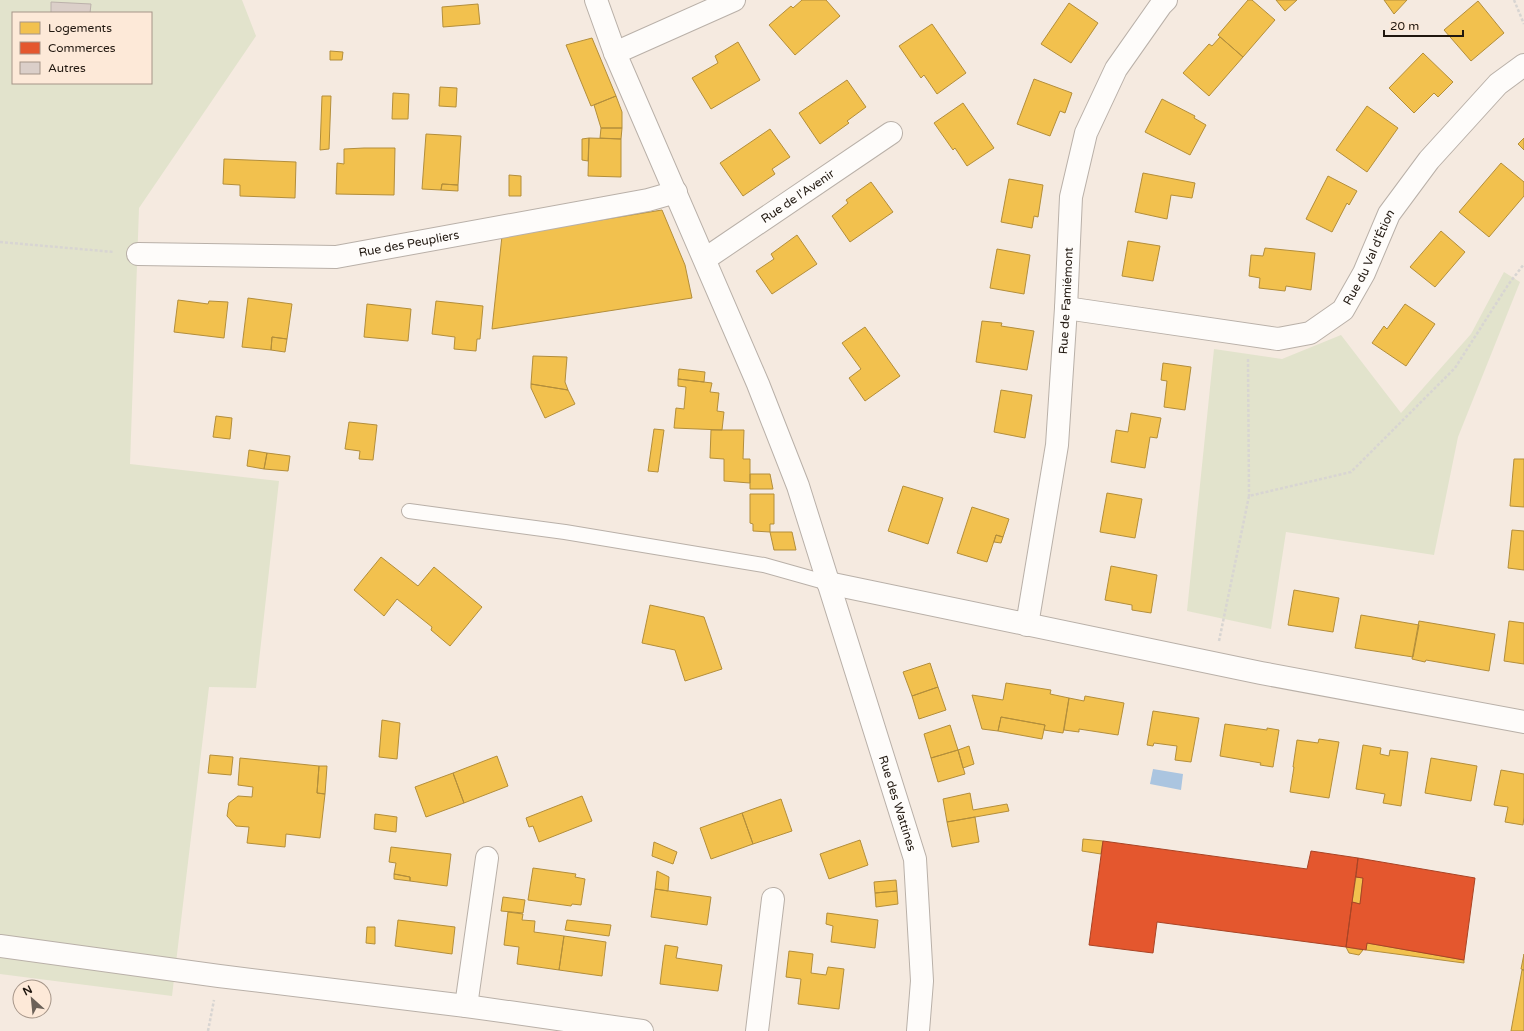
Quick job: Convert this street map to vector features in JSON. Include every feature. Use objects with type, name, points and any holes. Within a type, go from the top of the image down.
[{"type":"street","points":[[596,0],[615,53],[676,192]]},
{"type":"street","points":[[615,53],[734,0]]},
{"type":"street","name":"Rue de Famiémont","points":[[1027,625],[1057,445],[1066,308],[1071,197],[1086,133],[1116,69],[1166,0]]},
{"type":"street","name":"Rue du Val d'Étion","points":[[1066,308],[1278,339],[1310,333],[1343,310],[1364,273],[1389,214],[1429,160],[1498,84],[1524,65]]},
{"type":"street","name":"Rue de l'Avenir","points":[[705,259],[891,133]]},
{"type":"street","name":"Rue des Peupliers","points":[[138,254],[336,257],[648,200],[676,192]]},
{"type":"street","name":"Rue des Wattines","points":[[676,192],[758,384],[798,486],[915,859],[922,981],[918,1031]]},
{"type":"street","points":[[828,583],[1215,663],[1524,722]]},
{"type":"street","points":[[466,1006],[487,858]]},
{"type":"street","points":[[757,1031],[772,898]]},
{"type":"street","points":[[0,946],[219,976],[466,1006],[642,1031]]},
{"type":"lane","points":[[409,511],[565,532],[764,565],[828,583]]},
{"type":"path","points":[[1514,0],[1524,24]]},
{"type":"path","points":[[0,242],[138,254]]},
{"type":"path","points":[[1249,496],[1351,472],[1455,368],[1508,285],[1524,264]]},
{"type":"path","points":[[1215,663],[1249,496],[1248,335]]},
{"type":"path","points":[[208,1031],[219,976]]},
{"type":"green space","points":[[0,0],[242,0],[256,36],[139,208],[130,464],[279,481],[256,688],[209,687],[172,996],[52,981],[52,979],[39,979],[0,974]]},
{"type":"green space","points":[[1504,272],[1520,282],[1458,437],[1434,555],[1286,532],[1271,629],[1187,611],[1214,349],[1282,359],[1341,335],[1401,413],[1471,334]]},
{"type":"water","points":[[1153,769],[1183,774],[1181,790],[1150,784]]},
{"type":"building: Logements","points":[[802,0],[826,0],[840,16],[795,55],[769,25],[791,6],[793,8]]},
{"type":"building: Logements","points":[[1248,0],[1252,0],[1275,20],[1243,57],[1218,35]]},
{"type":"building: Logements","points":[[1276,0],[1297,0],[1285,11]]},
{"type":"building: Logements","points":[[1384,0],[1407,0],[1394,14]]},
{"type":"building: Logements","points":[[1478,1],[1504,33],[1471,61],[1444,30]]},
{"type":"building: Logements","points":[[1069,3],[1098,23],[1071,63],[1041,44]]},
{"type":"building: Logements","points":[[478,4],[480,24],[443,27],[442,7]]},
{"type":"building: Logements","points":[[932,24],[966,73],[937,94],[924,75],[921,78],[899,46]]},
{"type":"building: Logements","points":[[1220,37],[1243,57],[1209,96],[1183,73],[1209,44],[1212,46]]},
{"type":"building: Logements","points":[[592,38],[616,96],[591,106],[566,45]]},
{"type":"building: Logements","points":[[738,42],[760,80],[711,109],[692,78],[718,63],[715,56]]},
{"type":"building: Logements","points":[[330,51],[343,52],[342,60],[330,60]]},
{"type":"building: Logements","points":[[1423,53],[1453,82],[1438,97],[1434,93],[1414,113],[1389,88]]},
{"type":"building: Logements","points":[[1034,79],[1072,93],[1065,113],[1060,111],[1050,136],[1017,124]]},
{"type":"building: Logements","points":[[847,80],[866,107],[847,121],[849,123],[820,144],[799,113]]},
{"type":"building: Logements","points":[[440,87],[457,88],[456,107],[439,106]]},
{"type":"building: Logements","points":[[393,93],[409,94],[408,119],[392,119]]},
{"type":"building: Logements","points":[[322,96],[331,96],[329,149],[320,150]]},
{"type":"building: Logements","points":[[616,96],[622,112],[622,128],[601,128],[594,105]]},
{"type":"building: Logements","points":[[1162,99],[1195,116],[1194,118],[1206,125],[1190,155],[1145,132]]},
{"type":"building: Logements","points":[[963,103],[994,148],[967,166],[955,148],[953,150],[934,123]]},
{"type":"building: Logements","points":[[1367,106],[1398,128],[1367,172],[1336,150]]},
{"type":"building: Logements","points":[[601,128],[622,128],[621,139],[600,138]]},
{"type":"building: Logements","points":[[770,129],[790,157],[772,169],[775,174],[743,196],[720,163]]},
{"type":"building: Logements","points":[[426,134],[461,136],[458,185],[442,184],[441,190],[422,189]]},
{"type":"building: Logements","points":[[589,138],[588,161],[582,160],[582,139]]},
{"type":"building: Logements","points":[[589,138],[621,139],[621,177],[588,176]]},
{"type":"building: Logements","points":[[1524,138],[1524,150],[1518,144]]},
{"type":"building: Logements","points":[[395,148],[394,195],[336,194],[337,163],[344,164],[344,149]]},
{"type":"building: Logements","points":[[224,159],[296,162],[295,198],[240,196],[240,185],[223,184]]},
{"type":"building: Logements","points":[[1501,163],[1524,182],[1524,196],[1489,237],[1459,212]]},
{"type":"building: Logements","points":[[1143,173],[1195,183],[1192,198],[1171,195],[1167,219],[1135,212]]},
{"type":"building: Logements","points":[[509,175],[521,176],[521,196],[509,196]]},
{"type":"building: Logements","points":[[1328,176],[1357,191],[1349,205],[1347,203],[1332,232],[1306,219]]},
{"type":"building: Logements","points":[[1009,179],[1043,185],[1038,217],[1034,216],[1032,228],[1001,222]]},
{"type":"building: Logements","points":[[871,182],[893,212],[850,242],[832,216],[848,203],[846,200]]},
{"type":"building: Logements","points":[[442,184],[458,185],[458,191],[441,190]]},
{"type":"building: Logements","points":[[662,210],[685,265],[692,298],[492,329],[502,236]]},
{"type":"building: Logements","points":[[1441,231],[1465,252],[1435,287],[1410,267]]},
{"type":"building: Logements","points":[[797,235],[817,264],[772,294],[756,271],[774,259],[771,254]]},
{"type":"building: Logements","points":[[1128,241],[1160,246],[1153,281],[1122,276]]},
{"type":"building: Logements","points":[[1265,248],[1315,253],[1311,290],[1286,286],[1285,291],[1259,288],[1260,278],[1249,276],[1251,255],[1263,256]]},
{"type":"building: Logements","points":[[997,249],[1030,255],[1024,294],[990,288]]},
{"type":"building: Logements","points":[[248,298],[292,304],[287,339],[272,337],[271,350],[242,347]]},
{"type":"building: Logements","points":[[178,300],[208,304],[209,301],[228,302],[224,338],[174,332]]},
{"type":"building: Logements","points":[[436,301],[483,306],[480,339],[477,339],[476,351],[454,349],[455,337],[432,334]]},
{"type":"building: Logements","points":[[367,304],[411,309],[408,341],[364,337]]},
{"type":"building: Logements","points":[[1405,304],[1435,324],[1406,366],[1372,343],[1384,326],[1387,329]]},
{"type":"building: Logements","points":[[982,321],[1002,323],[1001,326],[1034,331],[1027,370],[976,362]]},
{"type":"building: Logements","points":[[865,327],[900,376],[865,401],[849,378],[861,369],[842,343]]},
{"type":"building: Logements","points":[[272,337],[287,339],[285,352],[271,350]]},
{"type":"building: Logements","points":[[533,356],[567,357],[565,382],[568,390],[531,384]]},
{"type":"building: Logements","points":[[1163,363],[1191,367],[1185,410],[1164,407],[1167,381],[1161,380]]},
{"type":"building: Logements","points":[[679,369],[705,372],[704,382],[678,379]]},
{"type":"building: Logements","points":[[678,379],[712,383],[710,392],[719,393],[717,411],[724,412],[722,430],[674,428],[676,408],[684,409],[686,387],[678,386]]},
{"type":"building: Logements","points":[[531,384],[568,390],[575,404],[545,418],[531,388]]},
{"type":"building: Logements","points":[[1001,390],[1032,395],[1025,438],[994,432]]},
{"type":"building: Logements","points":[[1131,413],[1161,418],[1157,438],[1150,437],[1145,468],[1111,462],[1116,430],[1128,432]]},
{"type":"building: Logements","points":[[216,416],[232,418],[230,439],[213,437]]},
{"type":"building: Logements","points":[[349,422],[377,425],[373,460],[359,459],[360,451],[345,449]]},
{"type":"building: Logements","points":[[654,429],[664,430],[658,472],[648,471]]},
{"type":"building: Logements","points":[[711,430],[744,430],[743,459],[750,459],[750,483],[724,481],[724,459],[710,458]]},
{"type":"building: Logements","points":[[249,450],[267,453],[264,469],[247,466]]},
{"type":"building: Logements","points":[[267,453],[290,456],[288,471],[264,469]]},
{"type":"building: Logements","points":[[1514,459],[1524,459],[1524,507],[1510,506]]},
{"type":"building: Logements","points":[[750,474],[770,474],[773,489],[750,489]]},
{"type":"building: Logements","points":[[903,486],[943,498],[928,544],[888,531]]},
{"type":"building: Logements","points":[[1107,493],[1142,499],[1135,538],[1100,532]]},
{"type":"building: Logements","points":[[750,494],[774,494],[774,524],[770,524],[770,532],[753,531],[753,524],[750,523]]},
{"type":"building: Logements","points":[[972,507],[1009,519],[1003,537],[996,535],[987,562],[957,553]]},
{"type":"building: Logements","points":[[1512,530],[1524,531],[1524,570],[1508,568]]},
{"type":"building: Logements","points":[[770,532],[792,532],[796,550],[774,550]]},
{"type":"building: Logements","points":[[996,535],[1003,537],[1001,543],[994,542]]},
{"type":"building: Logements","points":[[381,557],[418,586],[434,567],[482,607],[450,646],[431,630],[432,627],[397,599],[384,616],[354,590]]},
{"type":"building: Logements","points":[[1111,566],[1157,575],[1151,613],[1132,610],[1132,605],[1105,600]]},
{"type":"building: Logements","points":[[1294,590],[1339,598],[1333,632],[1288,625]]},
{"type":"building: Logements","points":[[650,605],[704,617],[722,669],[685,681],[675,650],[642,643]]},
{"type":"building: Logements","points":[[1361,615],[1419,625],[1413,657],[1355,648]]},
{"type":"building: Logements","points":[[1419,621],[1495,634],[1489,671],[1412,659]]},
{"type":"building: Logements","points":[[1509,621],[1524,623],[1524,664],[1504,661]]},
{"type":"building: Logements","points":[[930,663],[938,687],[912,696],[903,672]]},
{"type":"building: Logements","points":[[1006,683],[1051,690],[1050,694],[1069,698],[1063,733],[1044,730],[1045,725],[1001,717],[998,731],[982,729],[972,695],[1003,700]]},
{"type":"building: Logements","points":[[938,687],[946,710],[919,719],[912,696]]},
{"type":"building: Logements","points":[[1085,696],[1124,703],[1118,735],[1079,729],[1079,732],[1064,730],[1069,698],[1084,701]]},
{"type":"building: Logements","points":[[1153,711],[1199,718],[1191,762],[1175,760],[1177,746],[1154,743],[1153,746],[1147,745]]},
{"type":"building: Logements","points":[[1001,717],[1045,725],[1042,739],[998,731]]},
{"type":"building: Logements","points":[[382,720],[400,723],[397,759],[379,757]]},
{"type":"building: Logements","points":[[1225,724],[1267,730],[1267,728],[1279,730],[1273,767],[1260,765],[1261,763],[1220,756]]},
{"type":"building: Logements","points":[[950,725],[958,750],[931,758],[924,734]]},
{"type":"building: Logements","points":[[1319,739],[1339,742],[1329,798],[1290,792],[1297,740],[1318,743]]},
{"type":"building: Logements","points":[[1363,745],[1381,748],[1380,754],[1389,756],[1390,750],[1408,752],[1401,806],[1383,803],[1385,794],[1356,789]]},
{"type":"building: Logements","points":[[969,746],[974,764],[963,768],[958,750]]},
{"type":"building: Logements","points":[[958,750],[965,774],[938,782],[931,758]]},
{"type":"building: Logements","points":[[210,755],[233,757],[231,775],[208,773]]},
{"type":"building: Logements","points":[[497,756],[508,786],[464,803],[453,773]]},
{"type":"building: Logements","points":[[240,758],[319,766],[317,793],[325,794],[320,838],[286,834],[285,847],[247,843],[249,827],[236,826],[227,816],[229,803],[238,796],[252,797],[253,787],[238,785]]},
{"type":"building: Logements","points":[[1431,758],[1477,766],[1471,801],[1425,793]]},
{"type":"building: Logements","points":[[319,766],[327,766],[325,794],[317,793]]},
{"type":"building: Logements","points":[[1501,770],[1524,774],[1523,825],[1505,822],[1508,807],[1494,805]]},
{"type":"building: Logements","points":[[453,773],[464,803],[426,817],[415,787]]},
{"type":"building: Logements","points":[[970,793],[973,810],[1007,804],[1009,811],[947,822],[943,799]]},
{"type":"building: Logements","points":[[582,796],[592,821],[539,842],[533,826],[529,827],[526,818]]},
{"type":"building: Logements","points":[[781,799],[792,831],[753,844],[742,813]]},
{"type":"building: Logements","points":[[742,813],[753,844],[711,859],[700,828]]},
{"type":"building: Logements","points":[[375,814],[397,817],[396,832],[374,829]]},
{"type":"building: Logements","points":[[975,817],[979,842],[952,847],[947,822]]},
{"type":"building: Logements","points":[[1083,839],[1103,841],[1101,854],[1082,851]]},
{"type":"building: Logements","points":[[860,840],[868,865],[829,879],[820,854]]},
{"type":"building: Logements","points":[[654,842],[677,852],[673,864],[652,856]]},
{"type":"building: Logements","points":[[391,847],[451,854],[447,886],[410,881],[410,877],[394,874],[396,863],[389,862]]},
{"type":"building: Logements","points":[[533,868],[576,874],[575,877],[585,879],[581,905],[572,904],[571,906],[528,900]]},
{"type":"building: Logements","points":[[657,871],[669,877],[668,891],[655,889]]},
{"type":"building: Logements","points":[[394,874],[410,877],[410,881],[394,879]]},
{"type":"building: Logements","points":[[1356,877],[1363,878],[1360,904],[1352,902]]},
{"type":"building: Logements","points":[[896,880],[897,891],[875,893],[874,882]]},
{"type":"building: Logements","points":[[655,889],[711,897],[707,925],[651,917]]},
{"type":"building: Logements","points":[[897,891],[898,904],[876,907],[875,893]]},
{"type":"building: Logements","points":[[503,897],[525,900],[523,913],[501,911]]},
{"type":"building: Logements","points":[[508,912],[523,914],[522,920],[535,921],[534,932],[564,936],[559,970],[517,964],[519,947],[504,945]]},
{"type":"building: Logements","points":[[827,913],[878,920],[875,948],[831,942],[833,926],[826,924]]},
{"type":"building: Logements","points":[[398,920],[455,927],[452,954],[395,946]]},
{"type":"building: Logements","points":[[567,920],[611,925],[609,936],[565,930]]},
{"type":"building: Logements","points":[[367,927],[375,927],[375,944],[366,943]]},
{"type":"building: Logements","points":[[564,936],[606,942],[602,976],[559,970]]},
{"type":"building: Logements","points":[[1367,943],[1464,960],[1464,963],[1366,950]]},
{"type":"building: Logements","points":[[665,945],[678,947],[676,958],[722,965],[718,991],[660,984]]},
{"type":"building: Logements","points":[[1346,947],[1363,950],[1359,955],[1349,953]]},
{"type":"building: Logements","points":[[789,951],[813,954],[811,973],[826,975],[828,967],[844,969],[839,1009],[798,1004],[801,979],[786,977]]},
{"type":"building: Logements","points":[[1524,954],[1524,970],[1521,969]]},
{"type":"building: Logements","points":[[1522,970],[1524,970],[1524,1031],[1511,1031]]},
{"type":"building: Commerces","points":[[1103,841],[1307,869],[1311,851],[1358,858],[1346,947],[1157,922],[1153,953],[1089,945]]},
{"type":"building: Commerces","points":[[1358,858],[1475,878],[1464,960],[1367,943],[1366,950],[1346,947],[1352,902],[1360,904],[1363,878],[1356,877]]},
{"type":"building: Autres","points":[[51,2],[91,4],[90,12],[51,12]]}]
